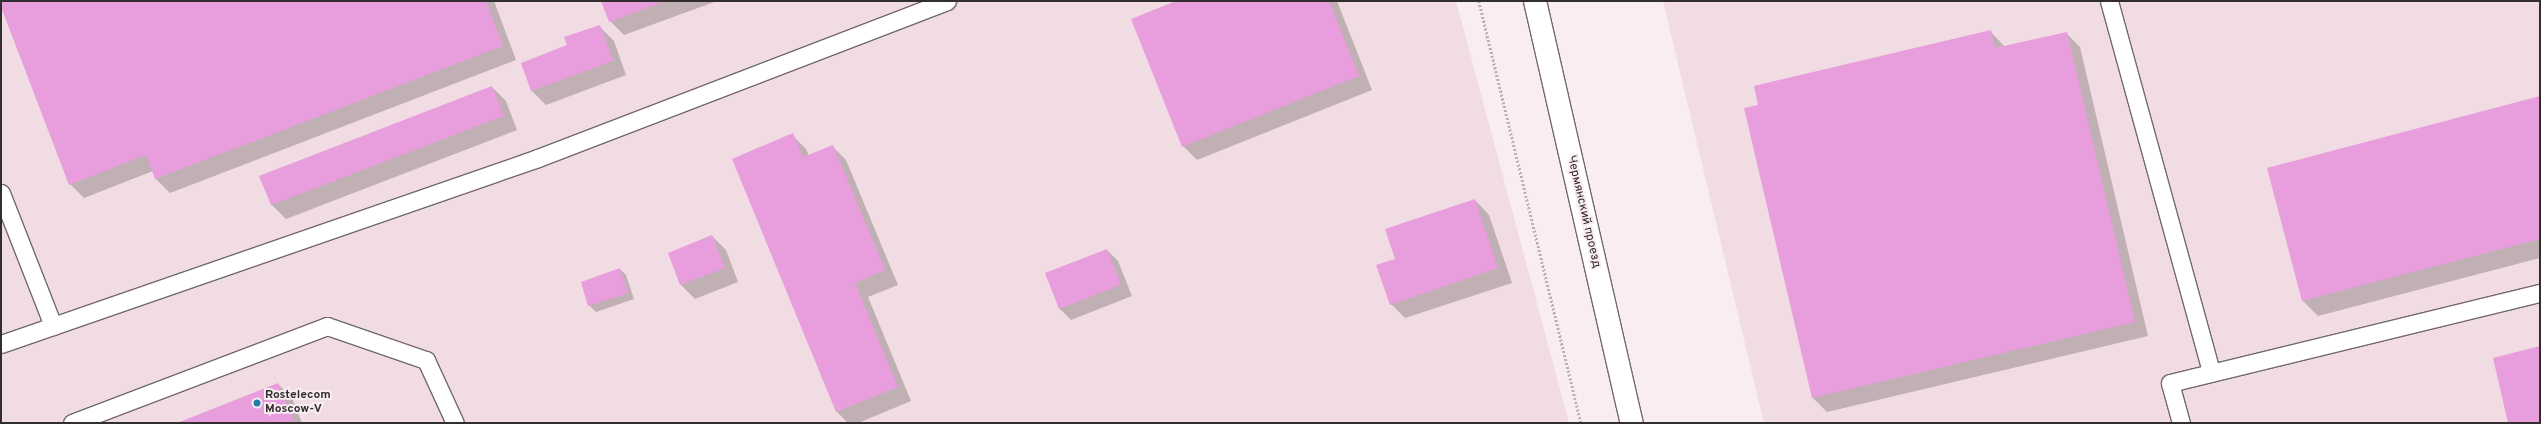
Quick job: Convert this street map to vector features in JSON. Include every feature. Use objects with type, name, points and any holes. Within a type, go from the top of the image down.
[{"type":"street","name":"Чермянский проезд","points":[[1535,1],[1632,423]]},
{"type":"lane","points":[[1,344],[538,158],[947,1]]},
{"type":"lane","points":[[2109,1],[2210,372]]},
{"type":"lane","points":[[1,193],[53,326]]},
{"type":"lane","points":[[2181,423],[2170,383],[2210,372],[2540,293]]},
{"type":"lane","points":[[72,423],[327,326],[426,360],[455,423]]},
{"type":"path","points":[[1479,1],[1581,423]]},
{"type":"shaded area","points":[[1,1],[1456,1],[1569,423],[1,423]]},
{"type":"shaded area","points":[[1663,1],[2540,1],[2540,423],[1764,423]]},
{"type":"building","points":[[1,1],[486,1],[503,46],[155,179],[146,155],[69,185],[1,7]]},
{"type":"building","points":[[601,1],[665,1],[609,22]]},
{"type":"building","points":[[1176,1],[1329,1],[1359,76],[1182,147],[1131,19]]},
{"type":"building","points":[[600,25],[613,61],[531,91],[521,63],[567,45],[564,37]]},
{"type":"building","points":[[1991,30],[1995,48],[2067,32],[2135,322],[1812,398],[1744,108],[1758,105],[1754,86]]},
{"type":"building","points":[[492,86],[504,116],[271,205],[259,176]]},
{"type":"building","points":[[2540,96],[2540,239],[2302,301],[2267,168]]},
{"type":"building","points":[[793,133],[803,157],[833,145],[885,270],[855,283],[898,387],[836,412],[732,159]]},
{"type":"building","points":[[1475,199],[1498,268],[1390,305],[1376,265],[1395,259],[1385,229]]},
{"type":"building","points":[[712,235],[725,268],[680,285],[668,253]]},
{"type":"building","points":[[1107,249],[1121,285],[1059,309],[1045,273]]},
{"type":"building","points":[[620,268],[628,293],[588,306],[581,282]]},
{"type":"building","points":[[2540,346],[2540,423],[2508,423],[2493,358]]},
{"type":"building","name":"Rostelecom Moscow-V","points":[[278,383],[294,423],[177,423]]},
{"type":"place","name":"Rostelecom Moscow-V","points":[[257,403]]}]
